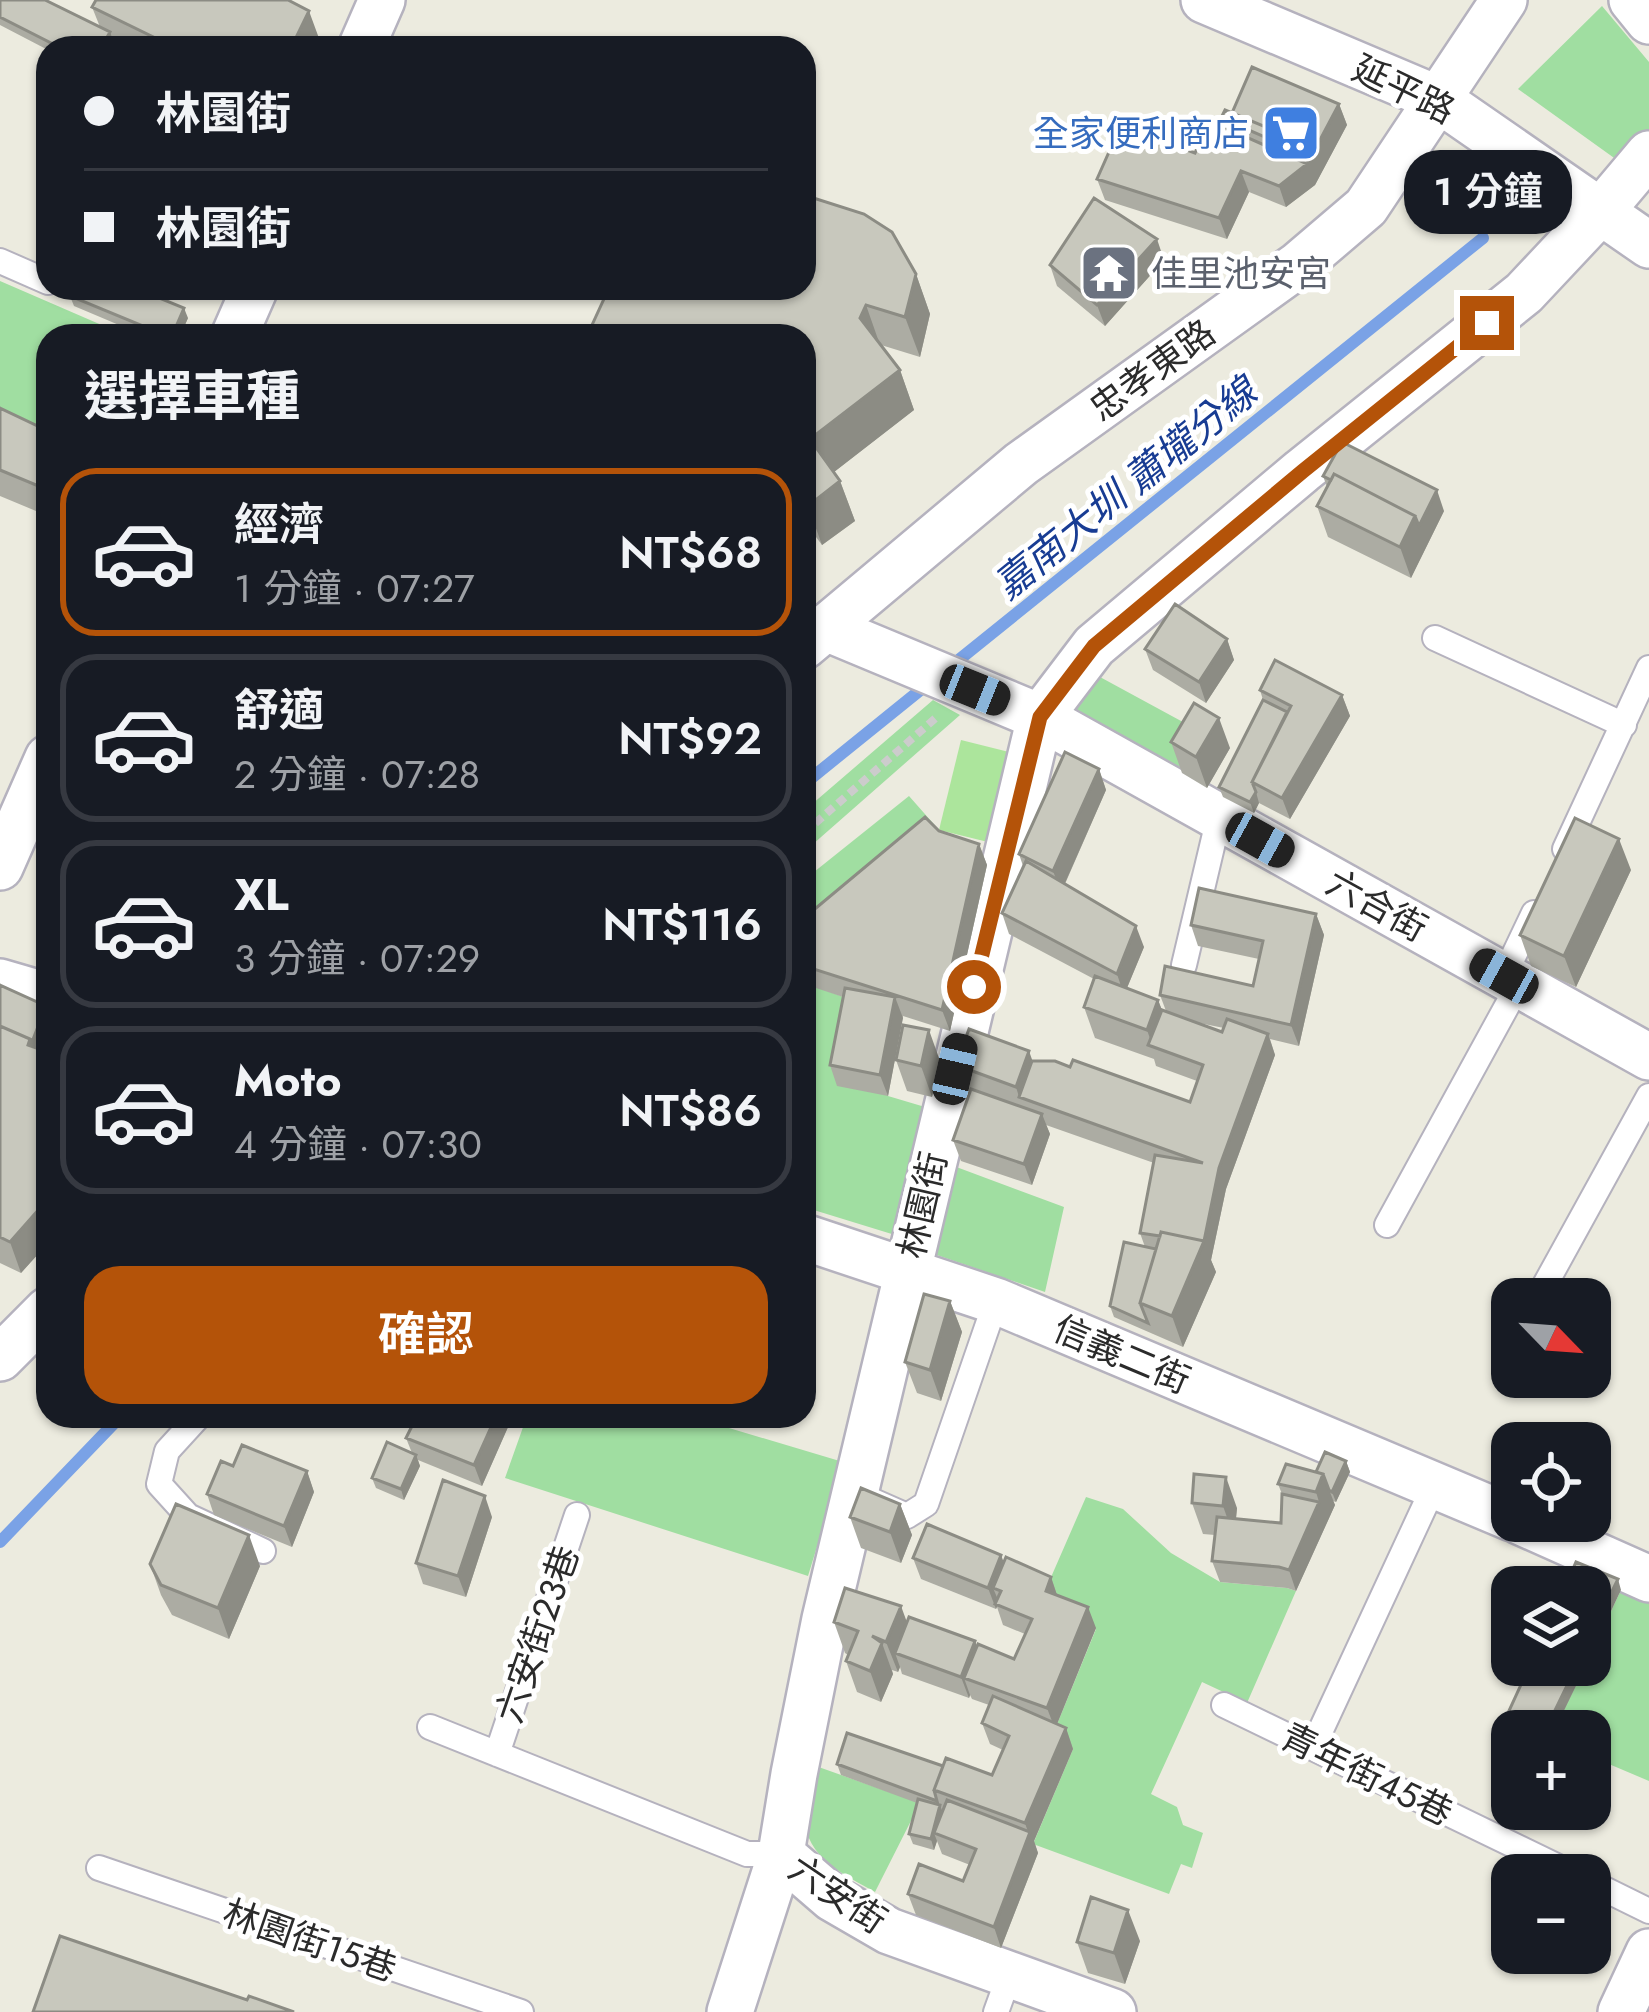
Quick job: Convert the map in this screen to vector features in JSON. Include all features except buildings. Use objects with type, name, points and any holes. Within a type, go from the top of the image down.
[{"type":"street","points":[[366,36],[382,0]]},
{"type":"street","name":"延平路","points":[[1204,0],[1438,99],[1649,245]]},
{"type":"street","name":"忠孝東路","points":[[816,627],[1022,464],[1298,265],[1366,207],[1504,0]]},
{"type":"street","points":[[1632,0],[1649,21]]},
{"type":"street","name":"林園街","points":[[730,2012],[782,1854],[825,1619],[1040,717],[1094,646],[1524,293],[1649,154]]},
{"type":"street","name":"六合街","points":[[816,633],[1040,717],[1649,1057]]},
{"type":"street","points":[[0,867],[36,785]]},
{"type":"street","points":[[0,982],[36,992]]},
{"type":"street","name":"信義二街","points":[[816,1242],[996,1301],[1491,1509]]},
{"type":"street","points":[[0,1358],[36,1322]]},
{"type":"street","name":"信義二街","points":[[1565,1542],[1649,1579]]},
{"type":"street","name":"六安街","points":[[782,1854],[832,1898],[1002,1994],[1114,2012]]},
{"type":"street","points":[[1621,2012],[1649,1952]]},
{"type":"lane","points":[[0,261],[36,277]]},
{"type":"lane","points":[[1435,638],[1624,724]]},
{"type":"lane","points":[[1387,1225],[1511,980],[1549,882],[1649,668]]},
{"type":"lane","points":[[1184,965],[1219,817]]},
{"type":"lane","points":[[1549,1278],[1649,1096]]},
{"type":"lane","points":[[856,1494],[908,1516],[926,1504],[996,1301]]},
{"type":"lane","points":[[189,1428],[167,1451],[159,1484],[188,1516],[263,1551]]},
{"type":"lane","points":[[1313,1748],[1435,1484]]},
{"type":"lane","name":"六安街23巷","points":[[496,1754],[577,1515]]},
{"type":"lane","name":"青年街45巷","points":[[1224,1705],[1532,1854]]},
{"type":"lane","name":"六安街","points":[[430,1727],[747,1854],[782,1854]]},
{"type":"lane","name":"林園街15巷","points":[[99,1868],[521,2012]]},
{"type":"lane","points":[[1611,1892],[1649,1911]]},
{"type":"green space","points":[[1602,6],[1649,62],[1649,183],[1518,89]]},
{"type":"green space","points":[[0,281],[99,324],[36,324],[36,450],[0,433]]},
{"type":"green space","points":[[1100,677],[1205,734],[1181,774],[1069,714]]},
{"type":"green space","points":[[933,700],[960,715],[816,841],[816,801]]},
{"type":"green space","points":[[961,740],[1013,753],[992,843],[939,830]]},
{"type":"green space","points":[[909,796],[939,830],[816,936],[816,870]]},
{"type":"green space","points":[[816,987],[854,1001],[888,1096],[925,1107],[895,1235],[816,1211]]},
{"type":"green space","points":[[951,1165],[1064,1207],[1045,1292],[931,1253]]},
{"type":"green space","points":[[523,1428],[729,1428],[843,1462],[808,1576],[505,1478]]},
{"type":"green space","points":[[1086,1497],[1123,1509],[1171,1553],[1220,1582],[1296,1591],[1247,1703],[1202,1682],[1151,1794],[1177,1807],[1183,1825],[1203,1833],[1192,1868],[1181,1864],[1169,1894],[1033,1844],[1073,1749],[1055,1729],[1096,1629],[1045,1591]]},
{"type":"green space","points":[[1621,1590],[1649,1601],[1649,1781],[1611,1765],[1611,1710],[1564,1710],[1575,1686],[1611,1686],[1611,1611]]},
{"type":"green space","points":[[813,1765],[920,1803],[875,1892],[828,1862],[811,1842],[805,1815]]},
{"type":"waterway","name":"嘉南大圳 蕭壠分線","points":[[950,667],[1483,238]]},
{"type":"waterway","name":"嘉南大圳 蕭壠分線","points":[[816,774],[929,683]]},
{"type":"waterway","name":"嘉南大圳 蕭壠分線","points":[[0,1542],[109,1428]]},
{"type":"place","name":"全家便利商店","points":[[1291,133]]},
{"type":"place","name":"佳里池安宮","points":[[1109,273]]},
{"type":"route","points":[[974,987],[1040,717],[1094,646],[1487,323]]}]
